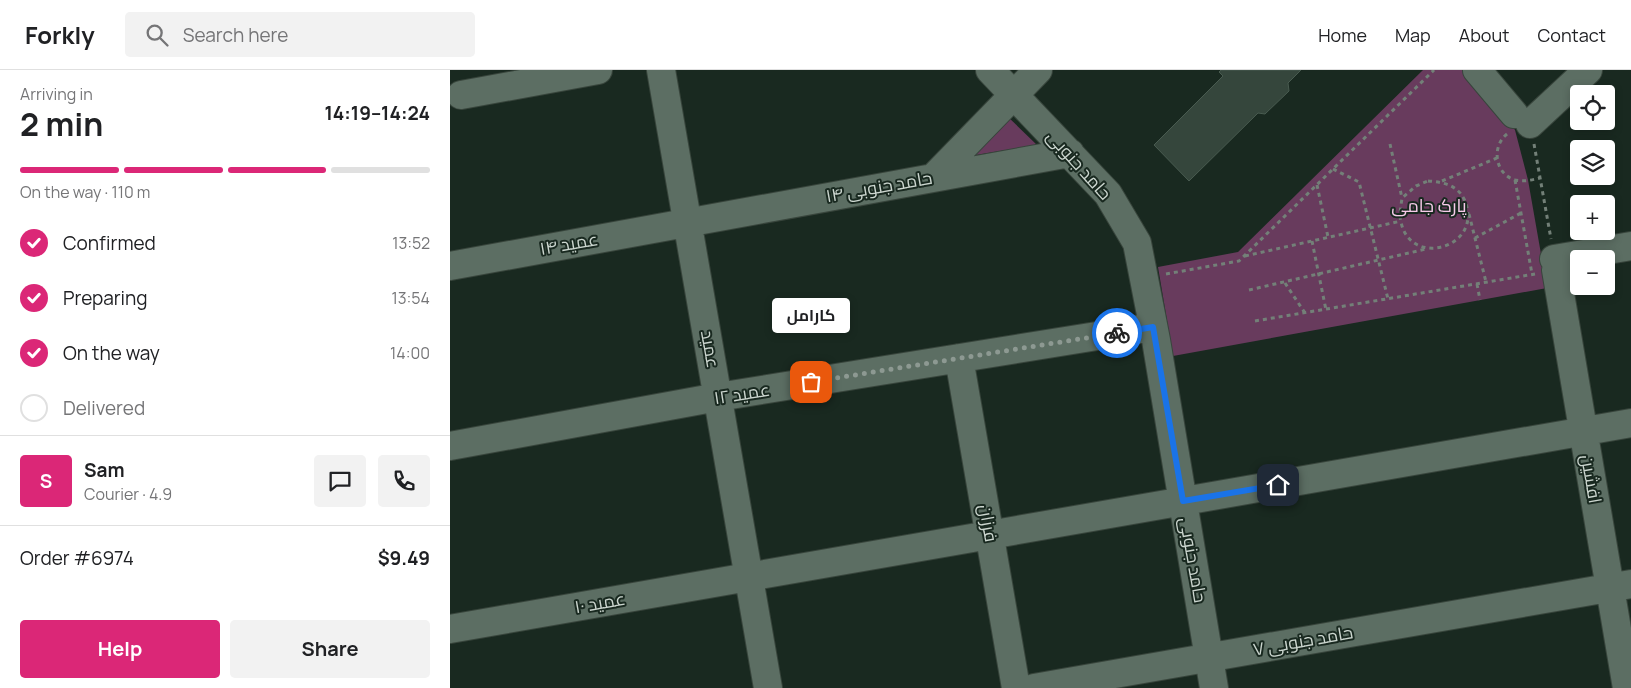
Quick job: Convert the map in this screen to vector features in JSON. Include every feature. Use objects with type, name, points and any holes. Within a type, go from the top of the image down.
[{"type":"street","points":[[461,95],[598,70]]},
{"type":"street","name":"عمید","points":[[661,70],[768,688]]},
{"type":"street","name":"حامد جنوبی","points":[[990,70],[1108,194],[1137,243],[1214,688]]},
{"type":"street","points":[[934,177],[1038,70]]},
{"type":"street","points":[[1477,70],[1522,119],[1588,70]]},
{"type":"street","name":"حامد جنوبی ۱۴","points":[[688,222],[1070,153]]},
{"type":"street","name":"عمید ۱۴","points":[[450,266],[688,222]]},
{"type":"street","points":[[1548,268],[1631,246]]},
{"type":"street","name":"افشین","points":[[1548,268],[1583,432],[1620,586],[1627,688]]},
{"type":"street","name":"عمید ۱۲","points":[[450,446],[718,397],[1153,327]]},
{"type":"street","name":"فرزان","points":[[959,358],[1016,688]]},
{"type":"street","name":"عمید ۱۰","points":[[450,629],[1631,423]]},
{"type":"street","name":"حامد جنوبی ۷","points":[[1034,688],[1620,586]]},
{"type":"path","points":[[1143,277],[1239,261],[1434,70]]},
{"type":"path","points":[[1522,119],[1503,138],[1498,146],[1497,158],[1499,166],[1506,175],[1515,180],[1540,178]]},
{"type":"path","points":[[1522,119],[1540,178],[1548,268]]},
{"type":"path","points":[[1390,144],[1402,198],[1401,221],[1410,238],[1427,248]]},
{"type":"path","points":[[1442,182],[1497,158]]},
{"type":"path","points":[[1333,169],[1359,182],[1388,299]]},
{"type":"path","points":[[1515,180],[1521,213],[1548,268]]},
{"type":"path","points":[[1402,198],[1416,186],[1428,181],[1442,182],[1454,187],[1463,197],[1468,209],[1486,282]]},
{"type":"path","points":[[1317,184],[1328,237]]},
{"type":"path","points":[[1249,290],[1427,248],[1440,249],[1453,244],[1465,228],[1468,209]]},
{"type":"path","points":[[1475,238],[1521,213]]},
{"type":"path","points":[[1244,256],[1401,221]]},
{"type":"path","points":[[1312,240],[1326,310]]},
{"type":"path","points":[[1255,321],[1477,284],[1548,268]]},
{"type":"path","points":[[1285,283],[1305,313]]},
{"type":"path","points":[[1477,284],[1480,300]]},
{"type":"green space","name":"پارک جامی","points":[[1423,70],[1469,70],[1515,130],[1528,180],[1547,288],[1173,356],[1158,267],[1238,252]]},
{"type":"green space","points":[[1005,114],[1037,145],[964,157]]},
{"type":"building","points":[[1221,70],[1301,70],[1288,83],[1289,91],[1265,114],[1258,113],[1189,181],[1154,145],[1223,76],[1219,72]]},
{"type":"way so far","points":[[811,382],[1117,333]]},
{"type":"place","name":"کارامل","points":[[811,382]]},
{"type":"route","points":[[1117,333],[1153,327],[1183,501],[1278,485]]}]
